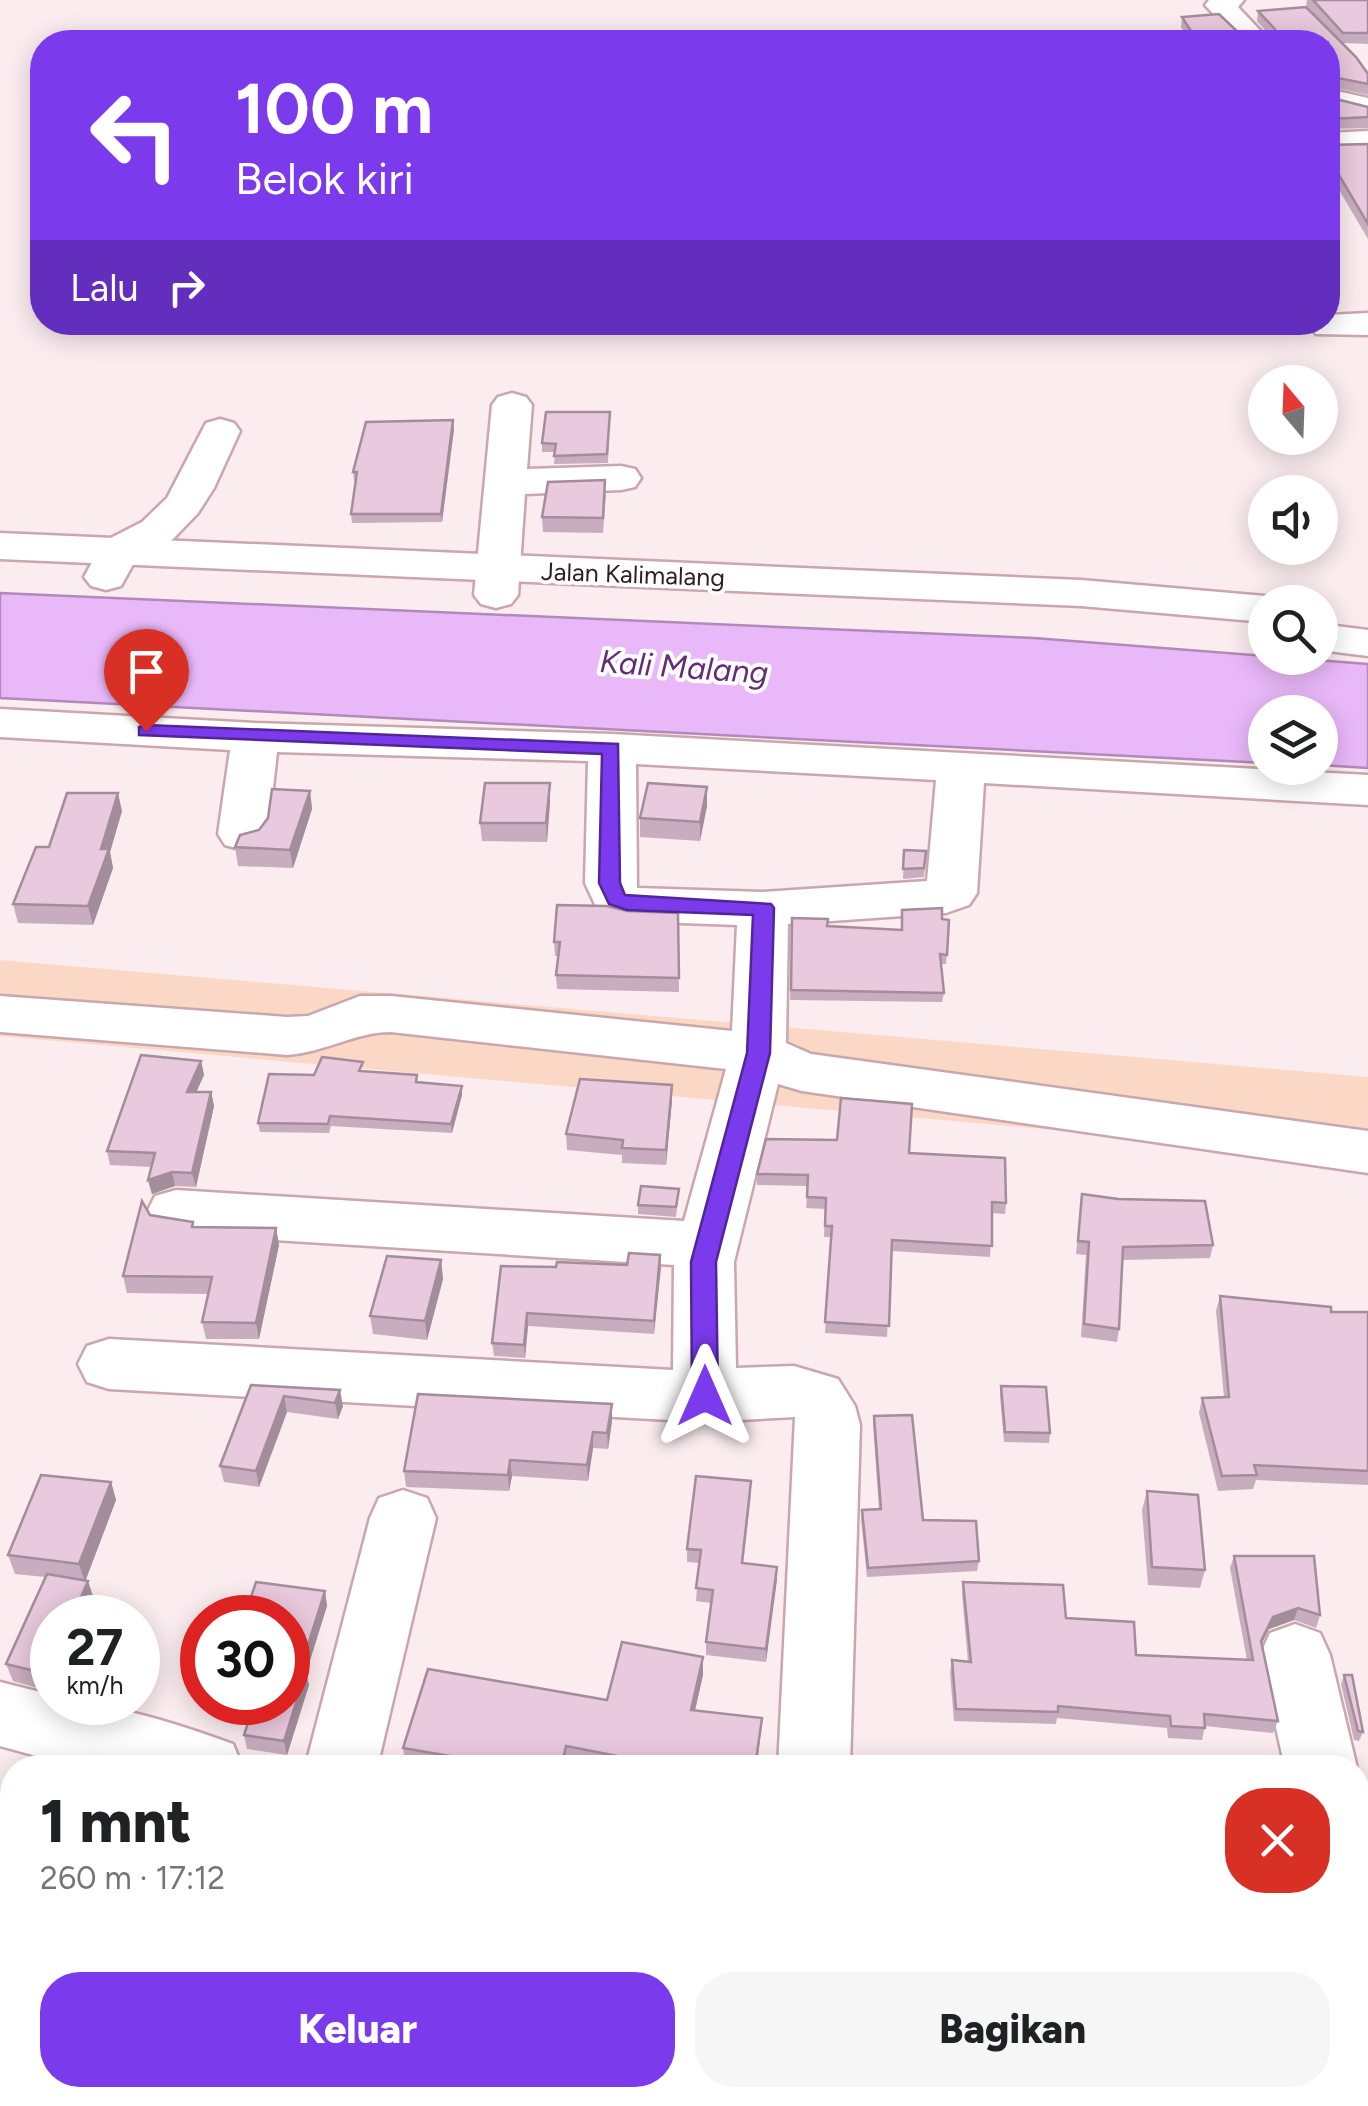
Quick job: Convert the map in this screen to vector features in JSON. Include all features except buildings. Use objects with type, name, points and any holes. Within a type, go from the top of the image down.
[{"type":"main road","points":[[1229,0],[1220,4],[1245,30]]},
{"type":"main road","points":[[1340,101],[1368,107]]},
{"type":"main road","points":[[1340,142],[1368,141]]},
{"type":"main road","points":[[1340,325],[1368,324]]},
{"type":"main road","points":[[497,581],[512,404]]},
{"type":"main road","points":[[112,564],[146,542],[179,513],[196,490],[220,431]]},
{"type":"main road","points":[[508,482],[621,478]]},
{"type":"main road","name":"Jalan Kalimalang","points":[[0,546],[112,564],[497,581],[1248,631]]},
{"type":"main road","name":"Jalan Kalimalang","points":[[0,573],[112,564]]},
{"type":"main road","name":"Jalan Kalimalang","points":[[497,581],[1081,593],[1248,608]]},
{"type":"main road","points":[[1338,617],[1368,620]]},
{"type":"main road","points":[[1338,639],[1368,643]]},
{"type":"main road","points":[[0,722],[255,737],[612,748],[1368,790]]},
{"type":"main road","points":[[243,834],[255,737]]},
{"type":"main road","points":[[612,748],[610,883],[616,899],[627,904],[764,908],[949,894],[961,768]]},
{"type":"main road","points":[[705,1396],[704,1262],[758,1053],[764,908]]},
{"type":"main road","points":[[0,1014],[287,1036],[316,1034],[345,1019],[375,1012],[758,1053],[802,1072],[1368,1152]]},
{"type":"main road","points":[[176,1212],[707,1245]]},
{"type":"main road","points":[[109,1364],[705,1396],[810,1394],[825,1408],[828,1425],[815,1755]]},
{"type":"main road","points":[[345,1755],[403,1518]]},
{"type":"main road","points":[[1294,1654],[1318,1755]]},
{"type":"main road","points":[[0,1714],[157,1755]]},
{"type":"shaded area","points":[[0,960],[1368,1077],[1368,1158],[0,1036]]},
{"type":"water","name":"Kali Malang","points":[[0,593],[1034,638],[1248,655],[1248,675],[1338,675],[1338,662],[1368,664],[1368,768],[1338,766],[1338,695],[1248,695],[1248,762],[0,698]]},
{"type":"route","points":[[146,731],[612,748],[610,883],[616,899],[627,904],[764,908],[758,1053],[704,1262],[705,1396]]}]
